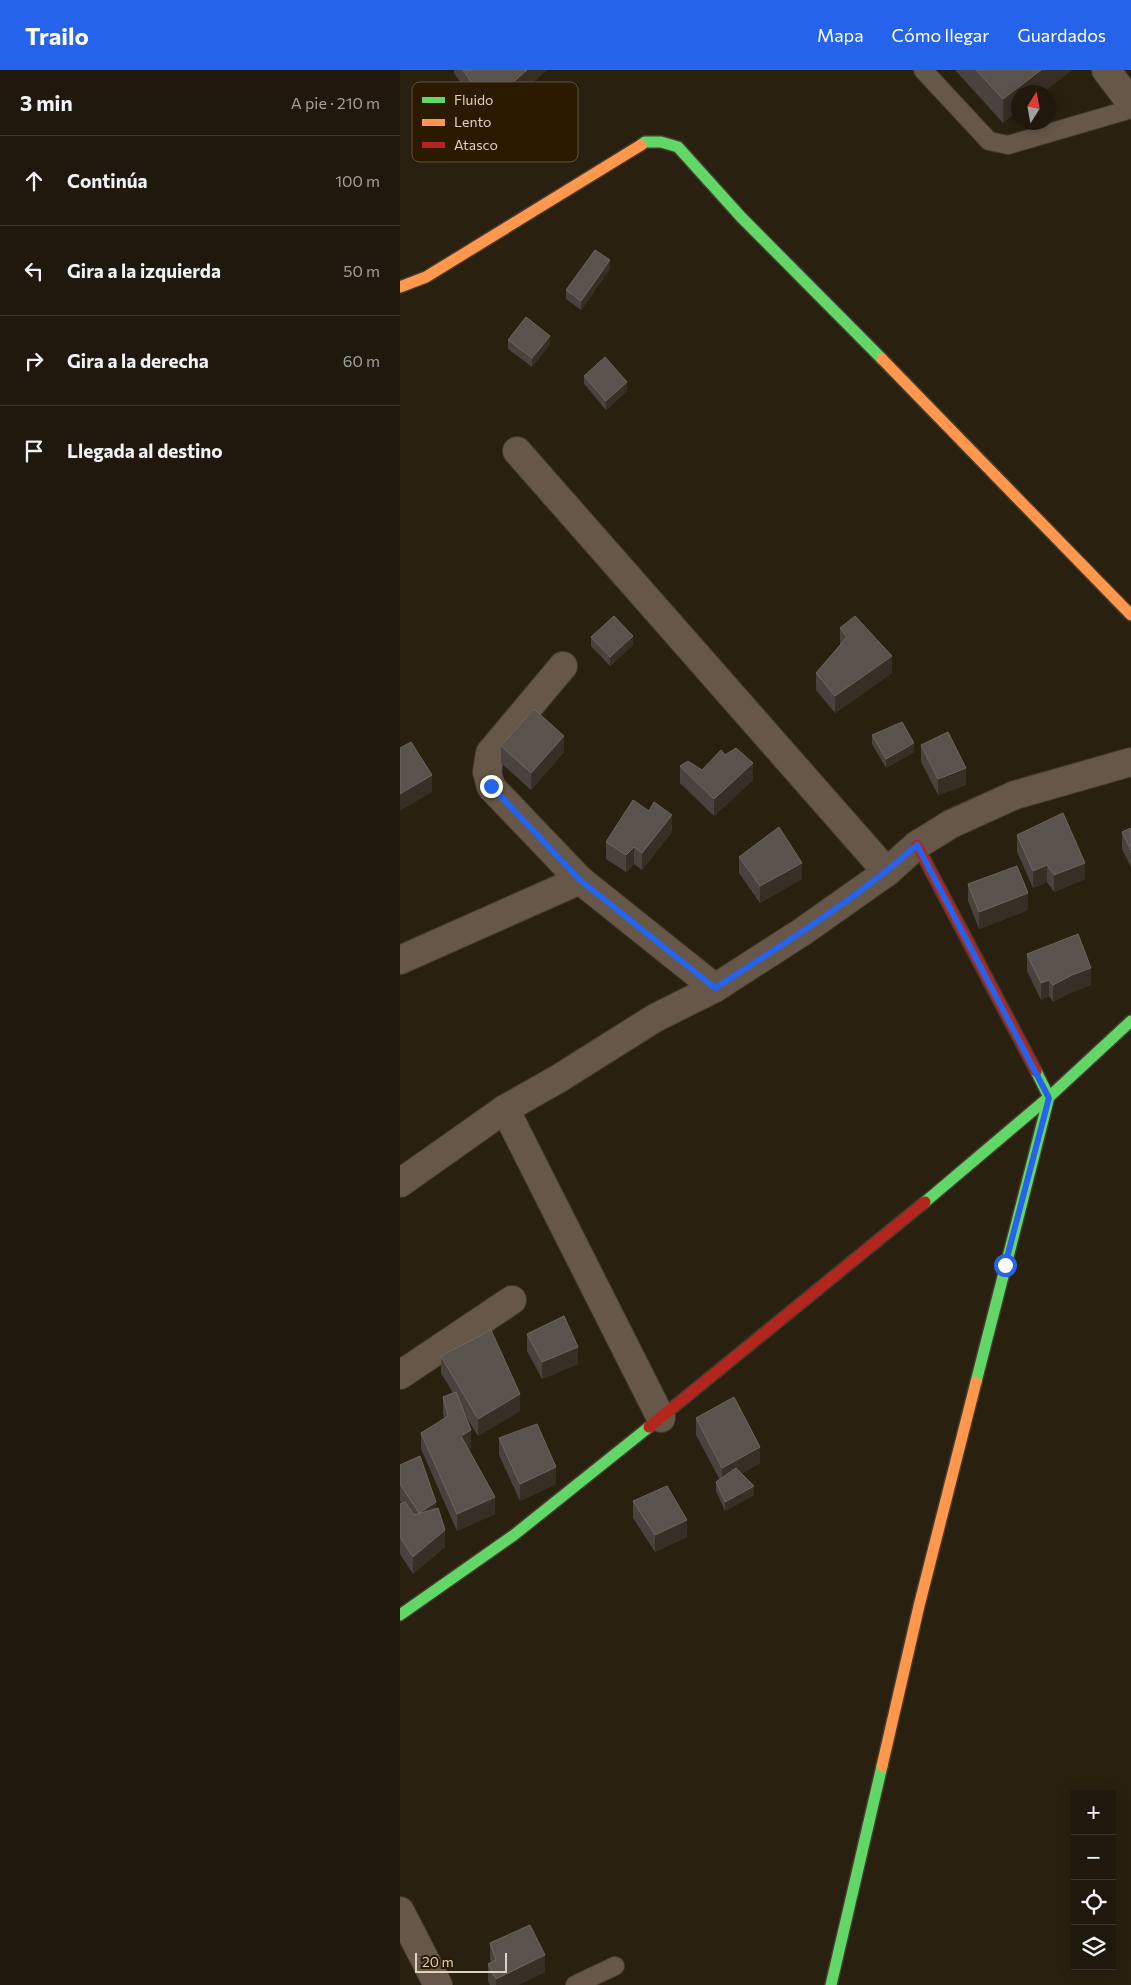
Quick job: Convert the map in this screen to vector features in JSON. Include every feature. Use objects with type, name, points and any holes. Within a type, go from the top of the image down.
[{"type":"street","points":[[1106,70],[1131,104]]},
{"type":"street","points":[[400,287],[426,277],[645,142],[661,142],[678,147],[741,217],[1131,615]]},
{"type":"street","points":[[517,451],[887,872]]},
{"type":"street","points":[[563,666],[490,753],[487,772],[491,786],[580,880],[715,988]]},
{"type":"street","points":[[400,1183],[505,1109],[558,1079],[655,1018],[715,988],[802,932],[887,872],[917,845],[951,824],[1015,795],[1131,762]]},
{"type":"street","points":[[831,1985],[919,1606],[1049,1098],[917,845]]},
{"type":"street","points":[[400,960],[580,880]]},
{"type":"street","points":[[400,1616],[514,1535],[873,1246],[1049,1098],[1131,1021]]},
{"type":"street","points":[[505,1109],[660,1418]]},
{"type":"street","points":[[400,1376],[512,1300]]},
{"type":"street","points":[[400,1911],[438,1985]]},
{"type":"lane","points":[[923,70],[989,141],[997,143],[1008,145],[1131,109]]},
{"type":"lane","points":[[575,1985],[601,1979],[614,1966]]},
{"type":"building","points":[[463,70],[527,70],[513,82],[471,82]]},
{"type":"building","points":[[976,70],[1041,70],[1021,85],[1011,85],[1011,93],[1003,99]]},
{"type":"building","points":[[595,250],[610,260],[581,301],[566,290]]},
{"type":"building","points":[[526,317],[550,336],[532,358],[508,340]]},
{"type":"building","points":[[605,357],[627,382],[606,401],[584,376]]},
{"type":"building","points":[[614,616],[633,636],[610,657],[591,637]]},
{"type":"building","points":[[855,616],[892,656],[835,696],[816,673],[847,637],[840,628]]},
{"type":"building","points":[[534,709],[564,736],[531,773],[501,746]]},
{"type":"building","points":[[902,722],[914,743],[886,759],[872,735]]},
{"type":"building","points":[[948,732],[966,768],[938,779],[921,745]]},
{"type":"building","points":[[411,742],[432,775],[400,794],[400,748]]},
{"type":"building","points":[[736,748],[753,763],[714,799],[680,766],[688,761],[702,770],[721,750],[725,755]]},
{"type":"building","points":[[633,800],[649,811],[654,802],[672,815],[642,853],[634,847],[626,855],[606,842]]},
{"type":"building","points":[[1063,813],[1085,863],[1054,875],[1047,865],[1033,871],[1017,835]]},
{"type":"building","points":[[779,827],[802,863],[760,886],[739,857]]},
{"type":"building","points":[[1131,828],[1131,850],[1122,832]]},
{"type":"building","points":[[1017,866],[1028,893],[979,912],[968,884]]},
{"type":"building","points":[[1078,934],[1091,968],[1053,985],[1049,980],[1041,983],[1027,954]]},
{"type":"building","points":[[564,1316],[578,1347],[542,1362],[527,1334]]},
{"type":"building","points":[[491,1330],[520,1394],[478,1419],[441,1356]]},
{"type":"building","points":[[456,1392],[471,1430],[461,1436],[495,1497],[457,1514],[421,1433],[448,1416],[443,1397]]},
{"type":"building","points":[[734,1397],[760,1447],[722,1468],[696,1418]]},
{"type":"building","points":[[537,1424],[556,1467],[520,1484],[499,1438]]},
{"type":"building","points":[[420,1456],[436,1502],[419,1513],[400,1484],[400,1465]]},
{"type":"building","points":[[736,1468],[754,1486],[725,1502],[716,1482]]},
{"type":"building","points":[[667,1486],[687,1520],[655,1535],[633,1501]]},
{"type":"building","points":[[405,1502],[414,1515],[438,1508],[445,1530],[413,1557],[400,1537],[400,1504]]},
{"type":"building","points":[[530,1925],[545,1955],[496,1979],[488,1964],[496,1960],[490,1943]]},
{"type":"traffic: fast","points":[[641,145],[645,142],[661,142],[678,147],[741,217],[882,359]]},
{"type":"traffic: fast","points":[[925,1202],[1049,1097],[1131,1021]]},
{"type":"traffic: fast","points":[[976,1382],[1049,1097],[1036,1071]]},
{"type":"traffic: fast","points":[[400,1615],[514,1535],[649,1427]]},
{"type":"traffic: fast","points":[[831,1985],[882,1766]]},
{"type":"traffic: slow","points":[[400,287],[426,277],[641,145]]},
{"type":"traffic: slow","points":[[882,359],[1131,615]]},
{"type":"traffic: slow","points":[[882,1766],[919,1606],[976,1382]]},
{"type":"traffic: jam","points":[[917,845],[1036,1071]]},
{"type":"traffic: jam","points":[[649,1427],[925,1202]]},
{"type":"route","points":[[491,786],[580,880],[715,988],[802,932],[887,872],[917,845],[1049,1098],[1005,1265]]}]
